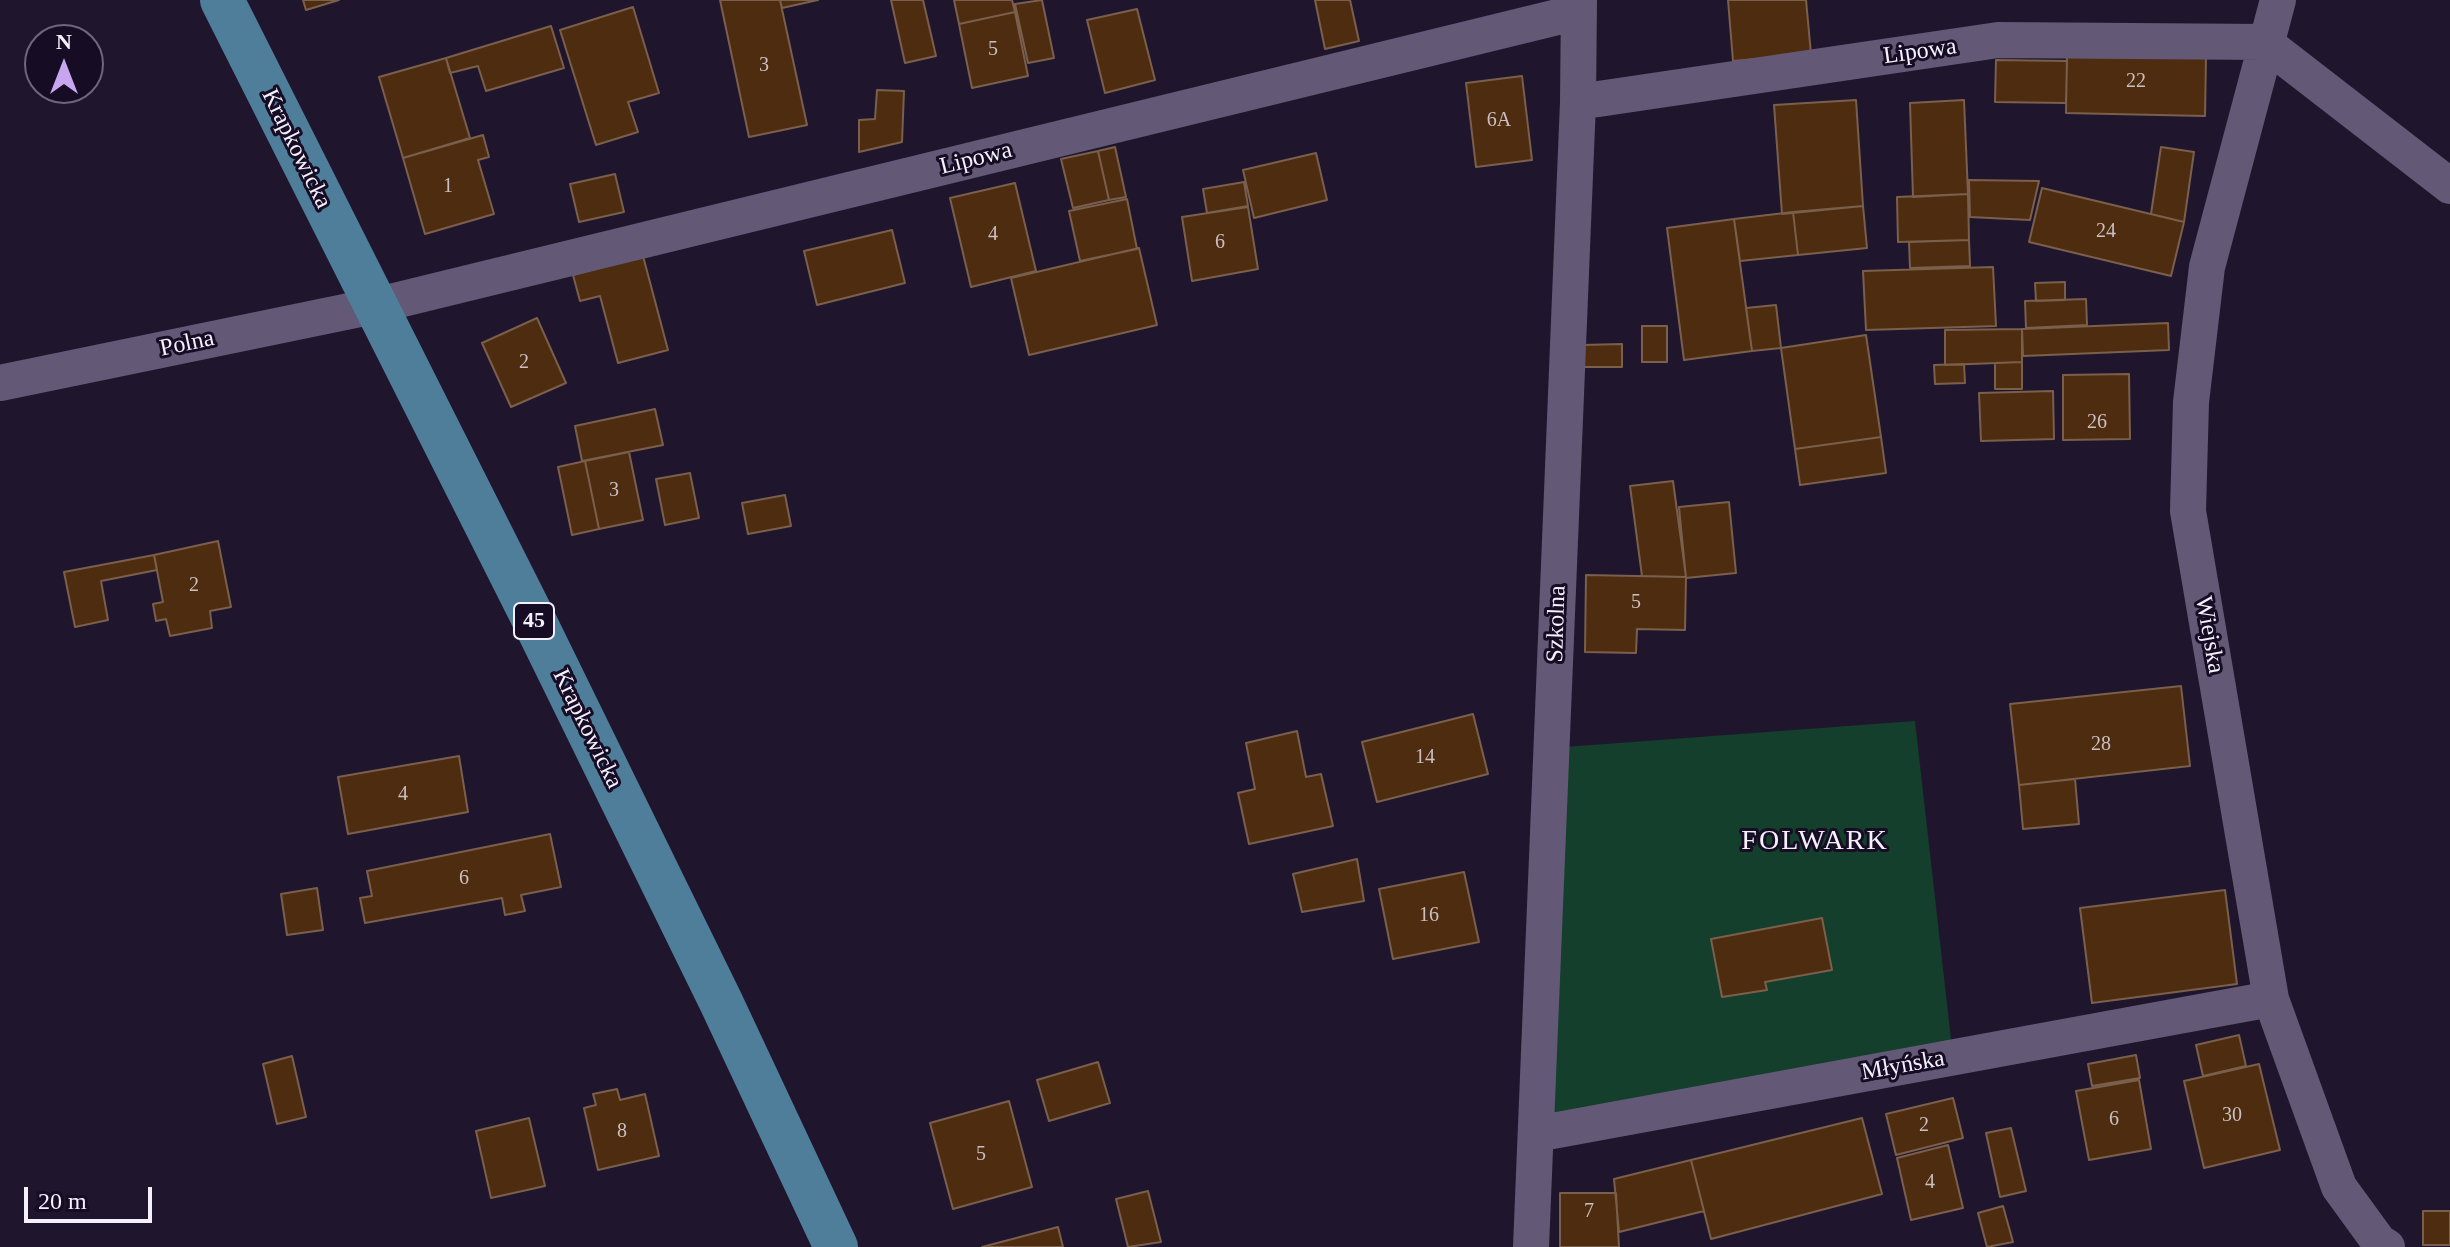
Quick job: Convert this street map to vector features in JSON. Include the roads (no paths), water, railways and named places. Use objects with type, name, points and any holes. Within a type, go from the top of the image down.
[{"type":"main road","name":"Krapkowicka","points":[[222,0],[570,694],[836,1247]]},
{"type":"street","name":"Wiejska","points":[[2278,0],[2264,42],[2207,267],[2191,402],[2188,511],[2271,999],[2339,1187],[2381,1245]]},
{"type":"street","name":"Lipowa","points":[[374,306],[1578,6]]},
{"type":"street","name":"Szkolna","points":[[1531,1247],[1578,102],[1578,6]]},
{"type":"street","name":"Lipowa","points":[[1578,102],[1998,40],[2264,42]]},
{"type":"street","points":[[2264,42],[2450,186]]},
{"type":"street","name":"Polna","points":[[0,383],[374,306]]},
{"type":"street","name":"Młyńska","points":[[1536,1134],[2271,999]]},
{"type":"district","name":"FOLWARK","points":[[1815,842]]}]
